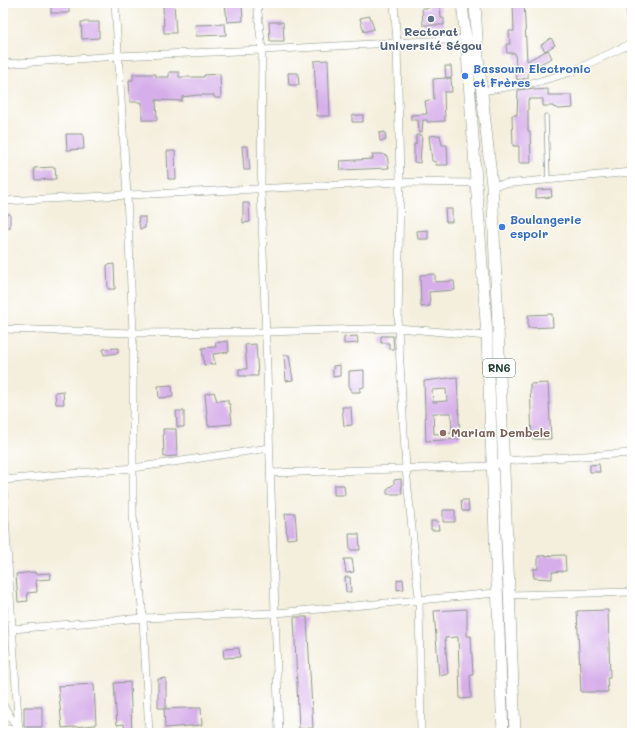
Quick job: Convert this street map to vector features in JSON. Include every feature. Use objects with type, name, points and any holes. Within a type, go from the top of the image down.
[{"type":"highway","name":"RN6","points":[[462,3],[466,39],[486,336],[509,595],[515,733]]},
{"type":"highway","name":"RN6","points":[[475,3],[482,91],[492,185],[497,463],[496,593],[503,733]]},
{"type":"street","points":[[115,3],[127,195],[133,333],[133,515],[143,618],[149,733]]},
{"type":"street","points":[[257,3],[262,50],[261,189],[279,733]]},
{"type":"street","points":[[394,3],[397,42],[400,182],[398,328],[406,469],[419,599],[421,733]]},
{"type":"street","points":[[630,3],[632,37]]},
{"type":"street","points":[[3,64],[118,56],[466,39]]},
{"type":"street","points":[[482,91],[537,82],[571,72],[632,43]]},
{"type":"street","points":[[492,185],[632,172]]},
{"type":"street","points":[[3,201],[400,182],[476,183]]},
{"type":"street","points":[[3,329],[133,333],[265,332],[398,328],[486,336]]},
{"type":"street","points":[[3,480],[133,468],[269,448]]},
{"type":"street","points":[[270,473],[406,469],[632,453]]},
{"type":"street","points":[[3,486],[19,732]]},
{"type":"street","points":[[509,595],[632,592]]},
{"type":"street","points":[[12,629],[143,618],[276,613],[496,593]]},
{"type":"street","points":[[3,705],[19,732]]},
{"type":"street","points":[[3,728],[19,732]]},
{"type":"lane","points":[[546,116],[548,180]]},
{"type":"building","points":[[51,3],[69,3],[69,13],[51,13]]},
{"type":"building","points":[[163,3],[174,3],[176,33],[164,33]]},
{"type":"building","points":[[225,3],[242,3],[243,21],[227,22]]},
{"type":"building","points":[[429,3],[440,3],[441,18],[444,18],[444,25],[423,25],[422,8],[429,8]]},
{"type":"building","points":[[513,3],[524,3],[527,61],[548,50],[552,58],[528,70],[528,78],[517,80],[515,53],[507,53],[506,44],[510,44],[509,31],[514,31]]},
{"type":"building","points":[[370,16],[374,29],[364,32],[360,18]]},
{"type":"building","points":[[81,22],[99,22],[99,38],[82,39]]},
{"type":"building","points":[[269,22],[283,22],[284,41],[270,41]]},
{"type":"building","points":[[225,24],[226,35],[196,36],[195,25]]},
{"type":"building","points":[[551,38],[555,45],[545,51],[541,45]]},
{"type":"building","points":[[328,60],[330,116],[317,116],[314,61]]},
{"type":"building","points":[[445,66],[451,66],[452,77],[446,78]]},
{"type":"building","points":[[169,72],[179,72],[179,77],[204,77],[204,75],[220,74],[221,98],[214,98],[214,95],[198,95],[182,97],[182,101],[156,100],[157,120],[142,120],[142,102],[130,102],[129,80],[133,80],[133,74],[156,74],[156,77],[169,77]]},
{"type":"building","points":[[288,73],[298,73],[299,85],[289,85]]},
{"type":"building","points":[[451,78],[452,92],[444,92],[445,121],[427,122],[427,120],[423,120],[422,132],[419,132],[418,120],[411,120],[411,115],[427,114],[425,101],[434,99],[433,79]]},
{"type":"building","points":[[534,88],[534,90],[548,89],[548,95],[572,95],[573,108],[559,109],[553,106],[543,106],[543,99],[528,99],[528,131],[530,131],[531,163],[519,163],[519,146],[513,146],[512,115],[517,115],[518,90]]},
{"type":"building","points":[[352,115],[363,115],[363,122],[352,122]]},
{"type":"building","points":[[385,132],[386,140],[380,141],[379,133]]},
{"type":"building","points":[[66,134],[83,134],[84,149],[67,150]]},
{"type":"building","points":[[416,135],[422,135],[420,163],[414,162],[414,144],[416,144]]},
{"type":"building","points":[[440,135],[442,145],[447,145],[448,165],[436,165],[436,162],[432,161],[429,136]]},
{"type":"building","points":[[242,146],[248,146],[250,170],[244,170]]},
{"type":"building","points":[[167,151],[175,151],[176,179],[168,179]]},
{"type":"building","points":[[372,154],[382,154],[387,156],[389,168],[341,170],[340,161],[373,159]]},
{"type":"building","points":[[55,167],[56,179],[35,180],[34,168]]},
{"type":"building","points":[[551,189],[552,197],[536,198],[536,190]]},
{"type":"building","points":[[243,203],[249,203],[250,222],[243,223]]},
{"type":"building","points":[[445,209],[452,209],[452,222],[446,222]]},
{"type":"building","points":[[3,214],[10,214],[10,228],[3,228]]},
{"type":"building","points":[[138,217],[145,217],[145,228],[140,229]]},
{"type":"building","points":[[428,230],[428,239],[418,239],[417,231]]},
{"type":"building","points":[[114,264],[115,289],[108,289],[107,265]]},
{"type":"building","points":[[435,274],[435,282],[454,281],[455,290],[429,292],[430,306],[421,307],[420,275]]},
{"type":"building","points":[[552,314],[553,327],[528,328],[528,315]]},
{"type":"building","points":[[357,336],[358,343],[344,344],[344,337]]},
{"type":"building","points":[[381,336],[393,336],[394,349],[389,349],[389,343],[381,343]]},
{"type":"building","points":[[228,341],[229,352],[213,354],[215,364],[204,365],[202,348],[216,347],[215,343]]},
{"type":"building","points":[[256,344],[258,376],[239,376],[239,369],[247,369],[245,345]]},
{"type":"building","points":[[118,348],[118,353],[104,355],[103,349]]},
{"type":"building","points":[[284,355],[289,355],[293,380],[286,381]]},
{"type":"building","points":[[340,365],[340,376],[333,377],[333,366]]},
{"type":"building","points":[[364,370],[364,387],[360,388],[360,392],[351,392],[351,388],[349,388],[349,371]]},
{"type":"building","points":[[457,377],[460,439],[426,441],[424,381]],"holes":[[[446,389],[447,401],[433,402],[432,390]],[[433,413],[451,413],[452,433],[434,434]]]},
{"type":"building","points":[[548,383],[551,439],[532,439],[530,384]]},
{"type":"building","points":[[172,385],[173,397],[159,398],[158,386]]},
{"type":"building","points":[[63,391],[64,404],[56,404],[55,392]]},
{"type":"building","points":[[214,392],[217,401],[228,400],[228,404],[230,404],[232,424],[208,426],[205,394]]},
{"type":"building","points":[[342,407],[351,407],[352,425],[344,426]]},
{"type":"building","points":[[176,411],[184,411],[184,427],[177,427]]},
{"type":"building","points":[[163,429],[176,429],[177,456],[164,457]]},
{"type":"building","points":[[599,464],[600,472],[590,472],[590,465]]},
{"type":"building","points":[[401,479],[402,494],[387,494],[387,489],[394,484],[394,480]]},
{"type":"building","points":[[334,485],[344,485],[345,495],[334,495]]},
{"type":"building","points":[[461,500],[468,500],[469,511],[462,511]]},
{"type":"building","points":[[443,510],[455,510],[455,522],[443,522]]},
{"type":"building","points":[[295,513],[297,538],[287,539],[285,514]]},
{"type":"building","points":[[431,521],[438,521],[439,530],[431,530]]},
{"type":"building","points":[[349,534],[359,534],[360,550],[350,550]]},
{"type":"building","points":[[565,555],[566,571],[552,572],[552,579],[534,578],[533,569],[538,569],[538,556]]},
{"type":"building","points":[[344,559],[352,559],[354,572],[346,573]]},
{"type":"building","points":[[35,572],[35,574],[50,573],[51,579],[36,580],[37,592],[27,593],[28,601],[18,602],[16,574]]},
{"type":"building","points":[[345,577],[350,577],[351,592],[346,592]]},
{"type":"building","points":[[403,579],[404,589],[397,590],[397,580]]},
{"type":"building","points":[[467,609],[467,636],[471,636],[473,675],[470,675],[471,698],[460,699],[458,637],[445,638],[448,674],[439,676],[434,611]]},
{"type":"building","points":[[608,610],[610,678],[607,678],[608,692],[581,692],[577,611]]},
{"type":"building","points":[[294,617],[307,617],[313,728],[299,729]]},
{"type":"building","points":[[239,648],[240,657],[224,658],[223,649]]},
{"type":"building","points":[[166,678],[166,708],[158,708],[158,679]]},
{"type":"building","points":[[130,682],[132,733],[125,733],[124,724],[117,725],[114,683]]},
{"type":"building","points":[[94,684],[96,725],[62,728],[58,686]]},
{"type":"building","points":[[24,707],[42,707],[42,727],[24,727]]},
{"type":"building","points":[[201,708],[202,725],[165,728],[164,709]]},
{"type":"place","name":"Rectorat Université Ségou","points":[[431,19]]},
{"type":"place","name":"Bassoum Electronic et Frères","points":[[465,76]]},
{"type":"place","name":"Boulangerie espoir","points":[[502,227]]},
{"type":"place","name":"Mariam Dembele","points":[[443,433]]}]
